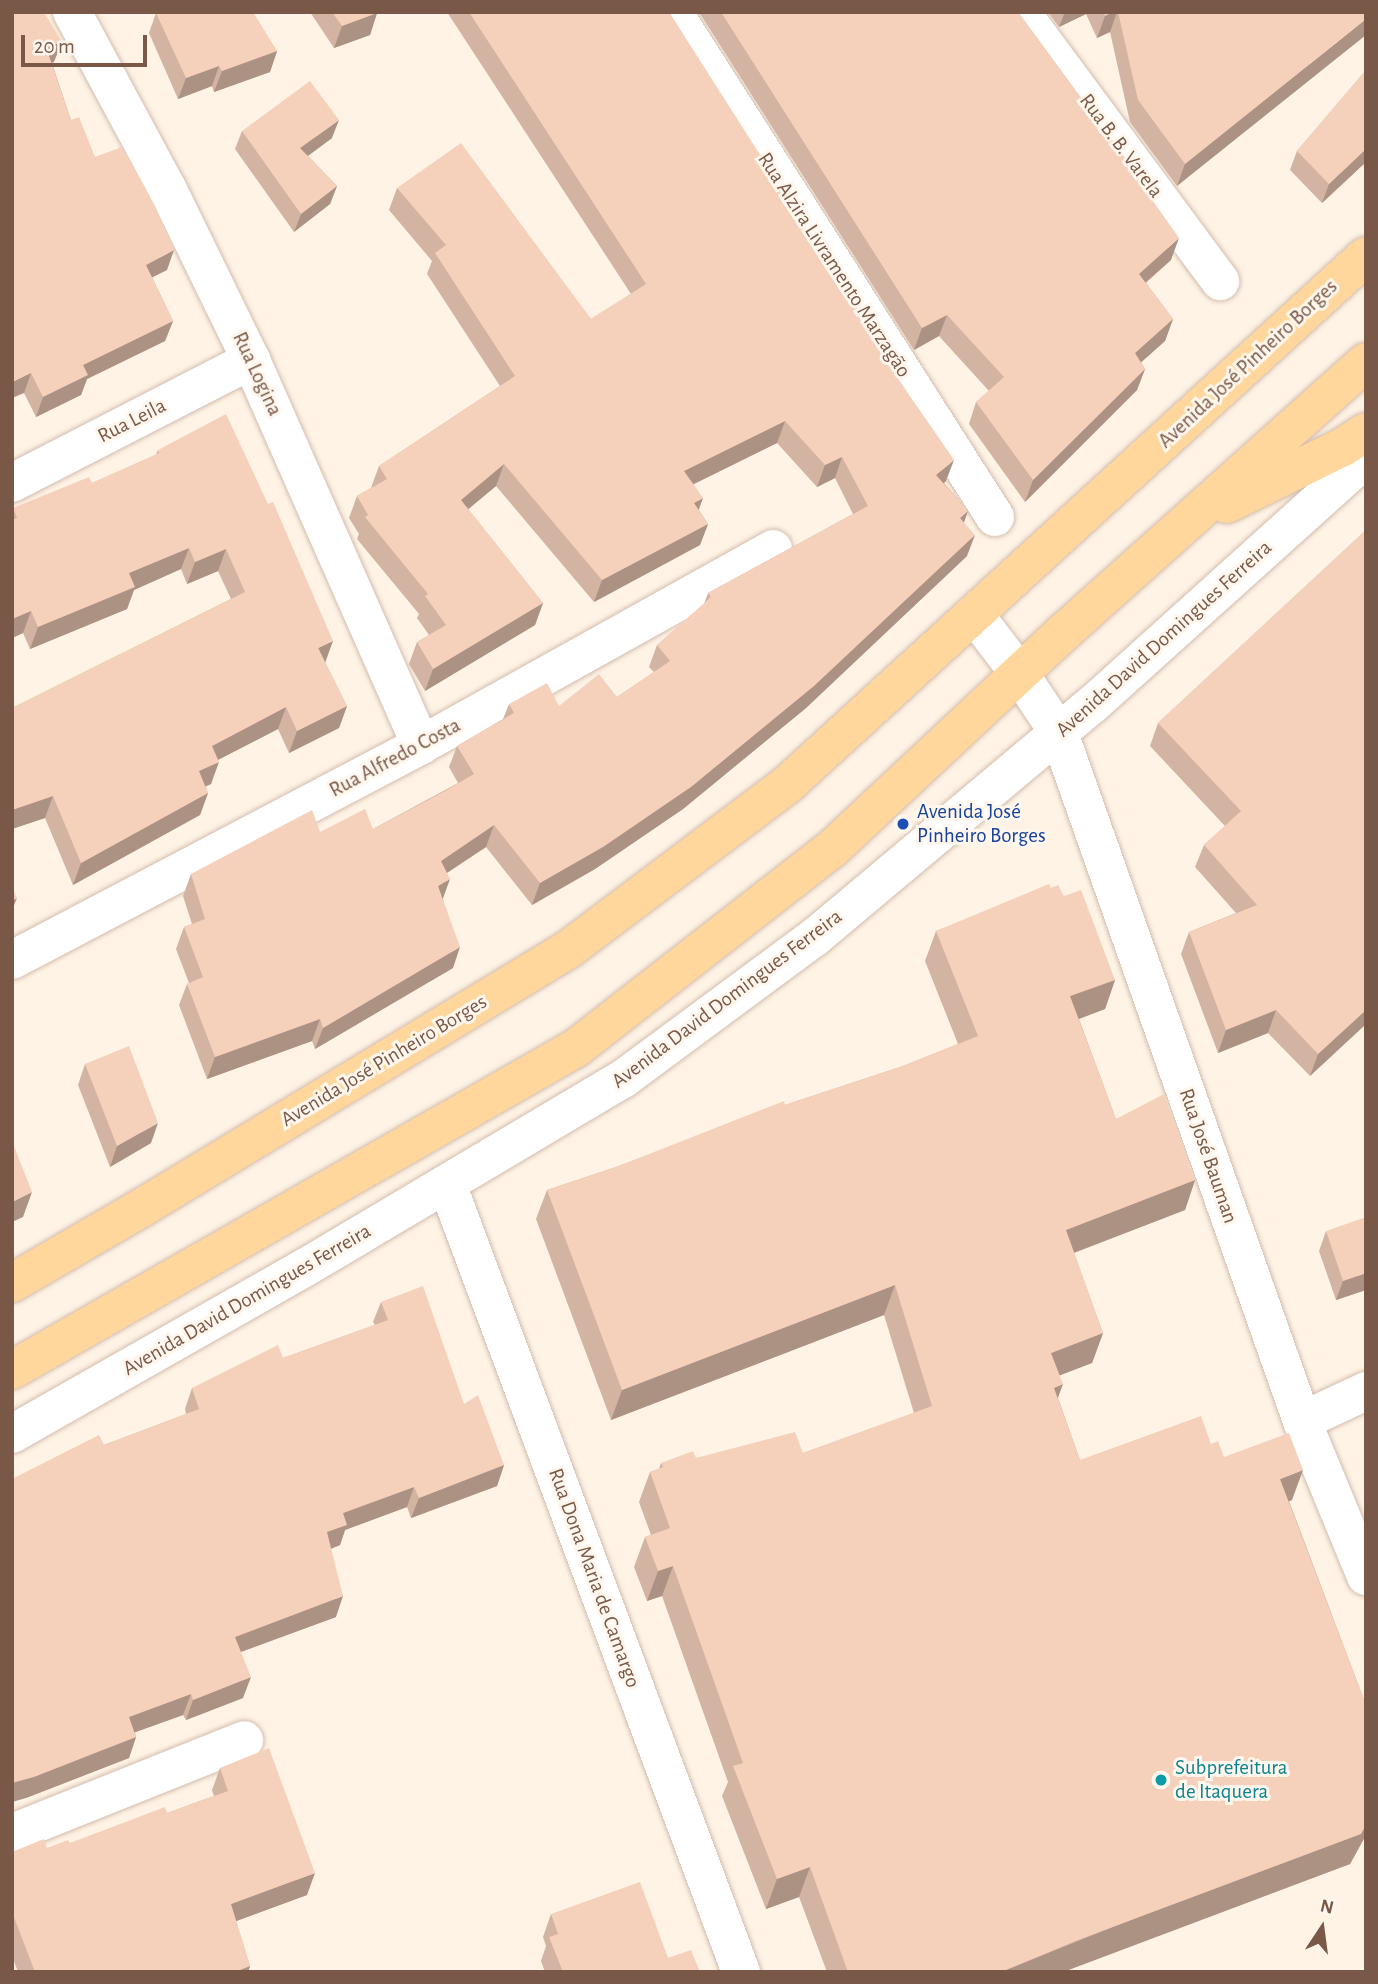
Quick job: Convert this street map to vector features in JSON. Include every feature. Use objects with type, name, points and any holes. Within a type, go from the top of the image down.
[{"type":"main road","name":"Avenida José Pinheiro Borges","points":[[12,1283],[143,1208],[569,949],[789,783],[1366,256]]},
{"type":"main road","points":[[12,1370],[576,1048],[832,849],[1019,673],[1366,362]]},
{"type":"main road","points":[[1185,525],[1343,447],[1366,432]]},
{"type":"street","name":"Rua Logina","points":[[72,12],[168,190],[251,360],[421,745]]},
{"type":"street","name":"Rua Alzira Livramento Marzagão","points":[[673,12],[995,517]]},
{"type":"street","name":"Rua B. B. Varela","points":[[1021,12],[1220,281]]},
{"type":"street","name":"Rua Leila","points":[[12,483],[251,360]]},
{"type":"street","name":"Avenida David Domingues Ferreira","points":[[12,1434],[447,1184],[623,1079],[814,937],[1059,733],[1366,458]]},
{"type":"street","name":"Rua Alfredo Costa","points":[[12,960],[421,745],[773,549]]},
{"type":"street","name":"Rua José Bauman","points":[[974,614],[1019,673],[1059,733],[1302,1421],[1366,1576]]},
{"type":"street","name":"Rua Dona Maria de Camargo","points":[[447,1184],[741,1972]]},
{"type":"street","points":[[1302,1421],[1366,1391]]},
{"type":"street","points":[[12,1833],[244,1740]]},
{"type":"building","points":[[12,12],[44,12],[62,42],[46,47],[71,120],[79,117],[95,157],[122,147],[156,208],[174,250],[146,265],[173,321],[83,365],[88,375],[43,397],[31,373],[12,382]]},
{"type":"building","points":[[253,12],[277,51],[222,71],[219,66],[186,78],[156,13]]},
{"type":"building","points":[[332,12],[377,12],[377,13],[342,26]]},
{"type":"building","points":[[469,12],[669,12],[884,349],[879,351],[954,460],[936,475],[968,511],[960,518],[975,535],[814,686],[691,787],[603,847],[540,883],[494,825],[441,861],[450,879],[438,886],[460,947],[323,1028],[320,1019],[215,1057],[187,984],[203,977],[184,927],[205,919],[191,874],[312,810],[320,832],[365,809],[373,829],[445,791],[474,774],[457,746],[514,713],[509,704],[547,683],[559,706],[599,674],[617,697],[670,661],[657,645],[711,597],[708,593],[868,506],[842,457],[825,465],[785,421],[684,471],[703,498],[694,503],[708,524],[602,580],[504,464],[461,500],[543,603],[433,669],[417,642],[446,625],[425,596],[428,594],[365,517],[368,515],[357,496],[387,479],[379,466],[515,376],[435,253],[446,245],[397,188],[461,143],[591,319],[646,284]]},
{"type":"building","points":[[721,12],[1018,12],[1150,192],[1148,194],[1179,238],[1139,274],[1173,319],[1135,353],[1145,369],[1033,480],[976,402],[1004,377],[947,315],[922,328]]},
{"type":"building","points":[[1118,12],[1366,12],[1366,19],[1185,164],[1138,100]]},
{"type":"building","points":[[1366,70],[1366,149],[1329,184],[1297,151]]},
{"type":"building","points":[[310,81],[339,120],[300,148],[337,186],[301,214],[242,131]]},
{"type":"building","points":[[226,414],[268,504],[273,502],[333,641],[318,648],[347,706],[297,731],[286,707],[212,746],[219,762],[199,771],[208,793],[81,863],[53,796],[12,810],[12,708],[245,592],[226,549],[195,562],[189,548],[129,573],[135,587],[38,627],[31,611],[12,619],[12,520],[17,518],[13,508],[89,477],[92,483],[159,453],[158,450]]},
{"type":"building","points":[[1366,530],[1366,1010],[1318,1054],[1276,1010],[1226,1030],[1189,932],[1257,905],[1204,845],[1241,811],[1158,723]]},
{"type":"building","points":[[1049,884],[1051,888],[1058,885],[1064,896],[1081,890],[1115,980],[1070,996],[1116,1119],[1164,1094],[1195,1180],[1066,1230],[1103,1333],[1051,1353],[1063,1384],[1054,1388],[1080,1460],[1201,1416],[1211,1444],[1218,1441],[1224,1457],[1289,1433],[1303,1470],[1280,1479],[1366,1705],[1366,1825],[1361,1834],[1078,1940],[1001,1972],[848,1972],[810,1867],[777,1879],[733,1766],[743,1763],[673,1566],[658,1571],[645,1537],[670,1528],[650,1472],[663,1467],[661,1463],[693,1451],[696,1458],[795,1432],[803,1453],[932,1406],[895,1285],[622,1390],[547,1190],[616,1167],[784,1101],[785,1105],[903,1066],[978,1036],[936,931]]},
{"type":"building","points":[[12,887],[17,898],[12,901]]},
{"type":"building","points":[[129,1046],[158,1123],[117,1146],[85,1064]]},
{"type":"building","points":[[12,1141],[32,1192],[12,1202]]},
{"type":"building","points":[[1366,1217],[1366,1273],[1343,1281],[1326,1231]]},
{"type":"building","points":[[423,1286],[464,1404],[478,1395],[504,1465],[419,1498],[414,1487],[343,1513],[347,1525],[327,1532],[343,1596],[235,1637],[251,1677],[193,1700],[191,1694],[129,1717],[136,1737],[12,1783],[12,1479],[99,1435],[104,1445],[199,1409],[192,1388],[278,1345],[283,1358],[388,1320],[381,1302]]},
{"type":"building","points":[[269,1748],[315,1873],[231,1904],[250,1966],[235,1972],[35,1972],[12,1912],[12,1852],[44,1839],[47,1848],[68,1840],[70,1843],[165,1807],[167,1813],[228,1791],[220,1768]]},
{"type":"building","points":[[640,1882],[668,1958],[691,1950],[700,1972],[563,1972],[549,1937],[558,1934],[551,1914]]},
{"type":"place","name":"Avenida José Pinheiro Borges","points":[[903,824]]},
{"type":"place","name":"Subprefeitura de Itaquera","points":[[1161,1780]]}]
